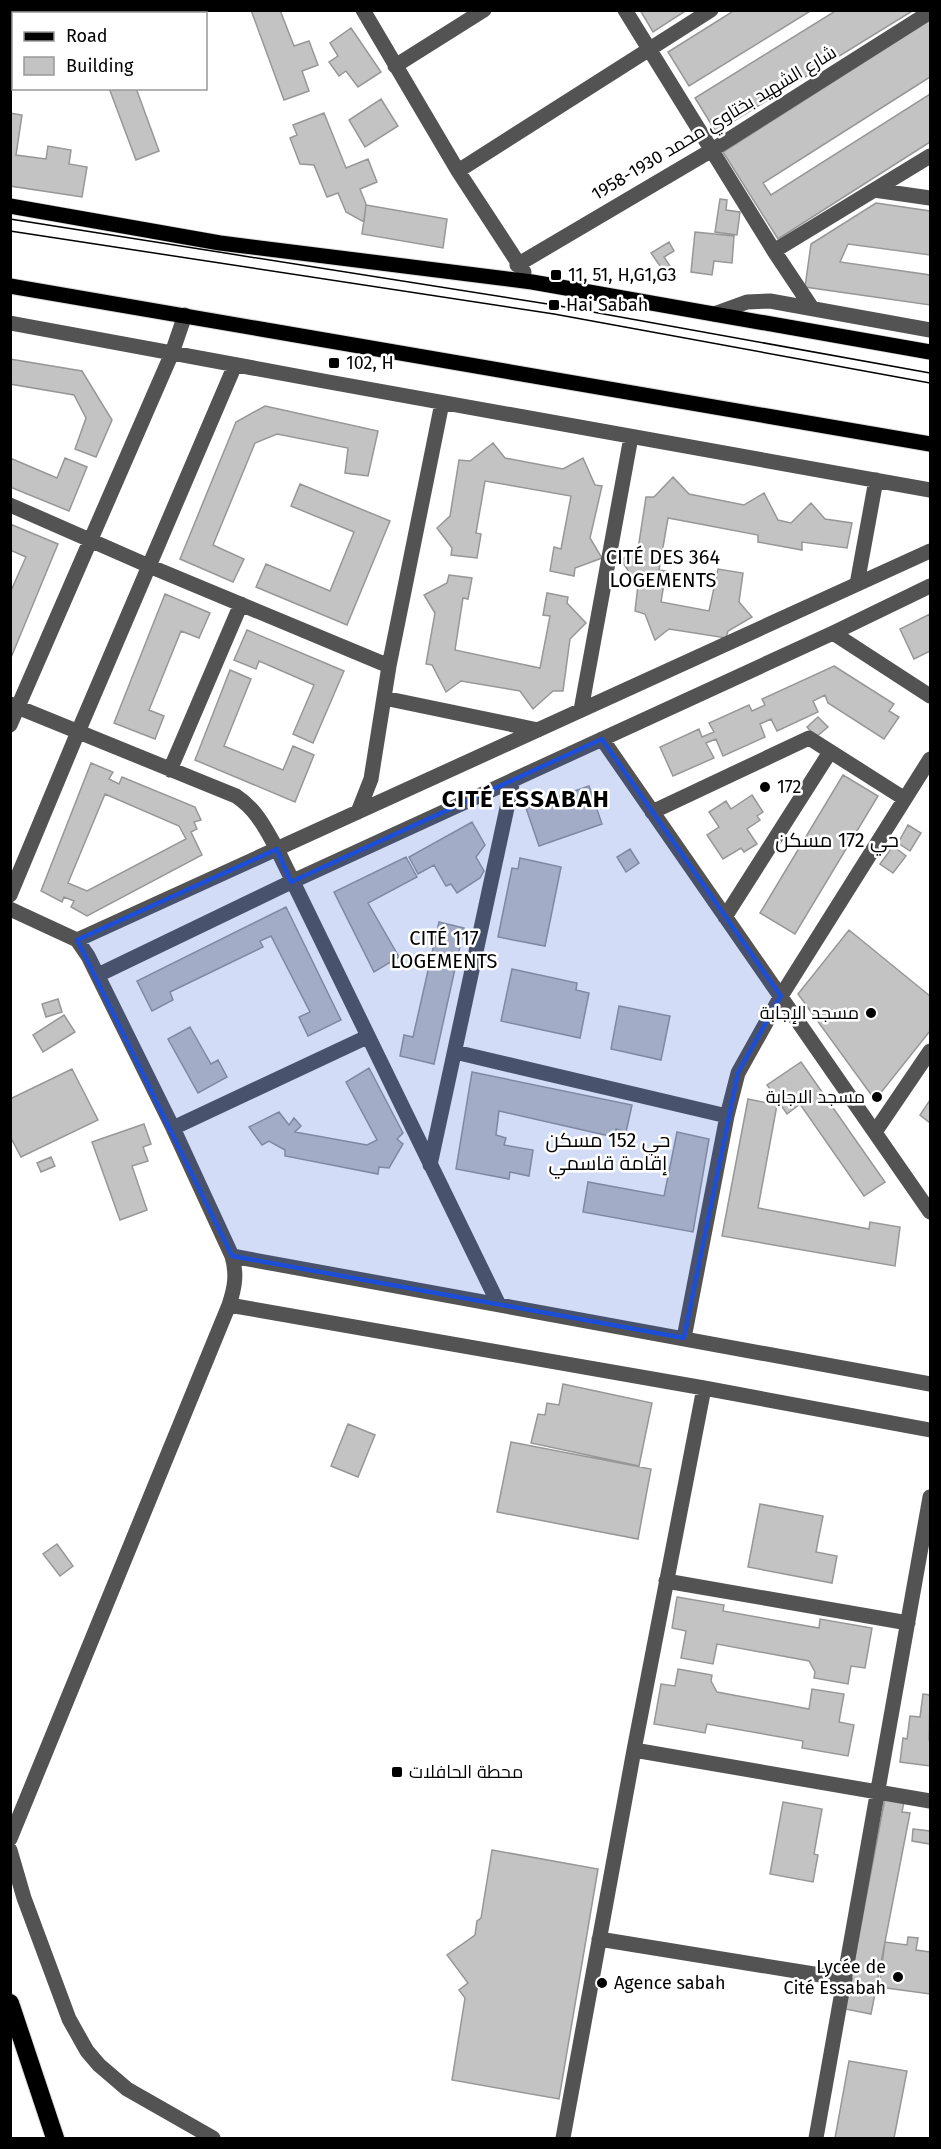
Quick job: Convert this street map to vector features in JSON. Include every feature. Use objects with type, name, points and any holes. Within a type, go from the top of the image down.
[{"type":"highway","points":[[10,2003],[55,2139]]},
{"type":"main road","points":[[10,206],[220,243],[531,282],[930,352]]},
{"type":"main road","points":[[10,286],[930,444]]},
{"type":"street","points":[[363,10],[458,171],[531,282]]},
{"type":"street","points":[[396,66],[484,10]]},
{"type":"street","points":[[625,10],[774,251],[812,308]]},
{"type":"street","points":[[458,171],[711,10]]},
{"type":"street","name":"شارع الشهيد بختاوي محمد 1930-1958","points":[[518,265],[712,150],[930,12]]},
{"type":"street","points":[[774,251],[930,156]]},
{"type":"street","points":[[874,190],[930,198]]},
{"type":"street","points":[[714,314],[747,302],[770,301],[930,330]]},
{"type":"street","points":[[10,725],[14,705],[172,353],[184,315]]},
{"type":"street","points":[[10,323],[930,490]]},
{"type":"street","points":[[10,895],[235,365]]},
{"type":"street","points":[[358,812],[371,779],[389,666],[442,402]]},
{"type":"street","points":[[580,710],[632,437]]},
{"type":"street","points":[[857,584],[876,480]]},
{"type":"street","points":[[10,505],[389,666]]},
{"type":"street","points":[[77,940],[930,551]]},
{"type":"street","points":[[98,975],[291,882],[833,633],[930,586]]},
{"type":"street","points":[[170,770],[241,604]]},
{"type":"street","points":[[833,633],[930,696]]},
{"type":"street","points":[[384,698],[538,730]]},
{"type":"street","points":[[14,705],[236,796],[249,805],[261,820],[277,849],[291,882],[499,1305]]},
{"type":"street","points":[[652,812],[809,738],[905,799]]},
{"type":"street","points":[[602,739],[930,1212]]},
{"type":"street","points":[[725,917],[830,752]]},
{"type":"street","points":[[684,1338],[727,1116],[738,1073],[781,996],[930,759]]},
{"type":"street","points":[[430,1165],[513,780]]},
{"type":"street","points":[[10,909],[77,940],[98,975],[173,1128],[232,1256],[236,1270],[229,1305],[10,1839]]},
{"type":"street","points":[[173,1128],[367,1037]]},
{"type":"street","points":[[875,1132],[930,1051]]},
{"type":"street","points":[[455,1052],[727,1116]]},
{"type":"street","points":[[232,1256],[930,1383]]},
{"type":"street","points":[[229,1305],[930,1430]]},
{"type":"street","points":[[563,2139],[634,1750],[704,1388]]},
{"type":"street","points":[[816,2139],[930,1497]]},
{"type":"street","points":[[666,1581],[908,1623]]},
{"type":"street","points":[[634,1750],[930,1801]]},
{"type":"street","points":[[10,1850],[24,1898],[69,2019],[87,2051],[99,2065],[127,2089],[213,2139]]},
{"type":"street","points":[[599,1939],[844,1979]]},
{"type":"highlighted area","points":[[602,739],[781,996],[738,1073],[684,1338],[232,1256],[77,940],[277,849],[291,882]]},
{"type":"building","points":[[10,10],[60,10],[56,12],[12,12],[12,28],[10,29]]},
{"type":"building","points":[[80,10],[107,10],[108,12],[80,12]]},
{"type":"building","points":[[251,10],[280,10],[294,46],[309,41],[318,65],[302,71],[309,91],[284,100]]},
{"type":"building","points":[[640,10],[687,10],[653,32]]},
{"type":"building","points":[[735,10],[812,10],[689,86],[668,52]]},
{"type":"building","points":[[837,10],[914,10],[716,132],[695,98]]},
{"type":"building","points":[[930,20],[930,77],[763,183],[771,195],[930,94],[930,142],[778,239],[723,152]]},
{"type":"building","points":[[351,28],[381,72],[358,87],[346,71],[339,76],[329,62],[338,56],[330,43]]},
{"type":"building","points":[[110,90],[137,90],[159,151],[136,160]]},
{"type":"building","points":[[381,99],[398,126],[365,147],[349,120]]},
{"type":"building","points":[[10,113],[22,115],[16,155],[46,159],[48,146],[71,150],[69,164],[87,167],[82,197],[10,186]]},
{"type":"building","points":[[324,113],[346,168],[368,159],[377,182],[360,189],[366,204],[364,222],[346,212],[338,193],[327,197],[314,165],[300,164],[290,138],[297,135],[293,125]]},
{"type":"building","points":[[720,199],[727,200],[726,210],[740,212],[737,235],[715,232]]},
{"type":"building","points":[[876,203],[930,211],[930,255],[848,244],[840,262],[930,275],[930,305],[805,287],[811,244]]},
{"type":"building","points":[[366,205],[447,219],[443,248],[362,234]]},
{"type":"building","points":[[695,232],[734,236],[732,263],[714,261],[712,275],[691,272]]},
{"type":"building","points":[[669,242],[674,251],[664,257],[672,269],[665,273],[651,253]]},
{"type":"building","points":[[10,359],[82,371],[112,420],[96,457],[75,449],[86,418],[74,395],[10,384]]},
{"type":"building","points":[[265,406],[378,431],[368,476],[345,473],[348,448],[277,434],[255,443],[213,545],[244,559],[233,582],[180,559],[236,422]]},
{"type":"building","points":[[493,443],[505,458],[563,469],[583,458],[595,485],[602,486],[590,538],[602,558],[575,568],[574,576],[550,571],[554,547],[561,549],[571,496],[485,481],[476,533],[481,534],[477,558],[451,555],[452,548],[437,528],[450,516],[459,460],[470,461]]},
{"type":"building","points":[[10,458],[57,478],[65,458],[87,467],[69,511],[10,487]]},
{"type":"building","points":[[673,477],[689,494],[744,505],[764,493],[778,520],[791,523],[811,503],[825,519],[852,523],[847,548],[802,542],[802,550],[758,542],[758,535],[668,518],[659,570],[666,571],[661,602],[709,611],[718,569],[743,573],[739,602],[752,617],[728,631],[726,638],[669,629],[655,640],[645,614],[635,611],[638,585],[621,560],[638,549],[646,497],[654,497]]},
{"type":"building","points":[[300,484],[390,521],[347,625],[256,587],[266,564],[330,591],[354,532],[291,506]]},
{"type":"building","points":[[10,524],[58,544],[10,660],[10,593],[26,557],[10,550]]},
{"type":"building","points":[[449,575],[472,578],[468,599],[463,598],[455,650],[540,668],[550,616],[543,615],[547,593],[568,597],[567,603],[586,623],[570,639],[563,691],[553,691],[533,709],[520,691],[461,681],[446,692],[432,665],[426,664],[435,613],[424,595],[447,583]]},
{"type":"building","points":[[165,594],[210,613],[199,638],[181,631],[149,710],[164,716],[155,739],[114,723]]},
{"type":"building","points":[[930,614],[930,651],[914,659],[900,629]]},
{"type":"building","points":[[247,630],[344,671],[313,743],[293,734],[314,685],[259,661],[256,669],[234,660]]},
{"type":"building","points":[[834,666],[894,704],[889,711],[899,717],[884,739],[828,703],[825,695],[813,701],[818,712],[777,731],[771,719],[760,724],[765,737],[723,756],[716,739],[706,743],[714,758],[673,776],[660,747],[699,729],[702,737],[714,732],[709,723],[749,705],[752,711],[765,705],[762,699]]},
{"type":"building","points":[[230,670],[251,679],[224,746],[283,770],[293,746],[314,755],[295,802],[195,760]]},
{"type":"building","points":[[818,717],[828,727],[816,737],[807,727]]},
{"type":"building","points":[[91,763],[113,772],[109,779],[119,784],[122,777],[195,807],[201,820],[194,822],[197,829],[191,832],[202,855],[87,916],[71,907],[74,901],[64,897],[62,902],[41,891]],"holes":[[[105,794],[179,826],[186,839],[87,891],[68,883]]]},
{"type":"building","points":[[843,775],[878,796],[795,934],[760,913]]},
{"type":"building","points":[[589,786],[602,824],[539,846],[526,808]]},
{"type":"building","points":[[752,795],[763,812],[757,816],[760,820],[747,829],[757,844],[744,852],[741,848],[723,859],[707,835],[719,827],[709,812],[726,801],[731,809]]},
{"type":"building","points":[[472,822],[485,845],[476,857],[484,871],[480,878],[457,893],[451,884],[446,886],[434,865],[418,874],[409,857]]},
{"type":"building","points":[[908,825],[921,833],[910,851],[898,843]]},
{"type":"building","points":[[893,846],[906,856],[893,873],[880,864]]},
{"type":"building","points":[[630,849],[639,863],[626,872],[617,857]]},
{"type":"building","points":[[406,857],[417,877],[368,903],[399,957],[374,972],[334,892]]},
{"type":"building","points":[[520,858],[561,867],[545,946],[498,937],[512,868],[518,869]]},
{"type":"building","points":[[286,907],[341,1020],[308,1036],[299,1017],[310,1012],[271,936],[260,941],[263,947],[170,992],[173,1000],[152,1011],[137,981]]},
{"type":"building","points":[[439,922],[464,928],[434,1064],[400,1056],[404,1035],[413,1037]]},
{"type":"building","name":"مسجد الإجابة","points":[[849,930],[930,996],[930,1031],[875,1100],[798,994]]},
{"type":"building","points":[[512,969],[577,983],[576,990],[589,993],[580,1038],[501,1021]]},
{"type":"building","points":[[58,999],[62,1012],[46,1017],[42,1004]]},
{"type":"building","points":[[619,1006],[670,1016],[661,1060],[611,1049]]},
{"type":"building","points":[[64,1015],[75,1032],[43,1052],[33,1035]]},
{"type":"building","points":[[190,1027],[211,1064],[218,1060],[227,1077],[198,1093],[168,1039]]},
{"type":"building","points":[[801,1062],[885,1182],[864,1196],[800,1104],[787,1114],[767,1085]]},
{"type":"building","points":[[369,1068],[403,1133],[397,1139],[403,1144],[389,1168],[379,1167],[378,1174],[285,1156],[285,1150],[269,1141],[262,1145],[249,1127],[279,1112],[289,1125],[294,1118],[301,1126],[295,1132],[367,1145],[377,1140],[346,1082]]},
{"type":"building","points":[[72,1069],[98,1120],[21,1157],[10,1136],[10,1099]]},
{"type":"building","points":[[472,1072],[632,1105],[626,1132],[616,1129],[614,1137],[499,1111],[496,1135],[506,1138],[504,1145],[533,1150],[529,1176],[510,1172],[509,1179],[456,1169]]},
{"type":"building","points":[[748,1099],[777,1105],[758,1208],[869,1229],[870,1222],[900,1227],[895,1266],[722,1236]]},
{"type":"building","points":[[930,1100],[930,1123],[920,1115]]},
{"type":"building","points":[[144,1124],[151,1144],[143,1147],[148,1161],[132,1166],[147,1210],[120,1220],[92,1142]]},
{"type":"building","points":[[677,1132],[709,1139],[693,1232],[583,1212],[588,1182],[664,1196]]},
{"type":"building","points":[[51,1157],[55,1166],[41,1172],[37,1163]]},
{"type":"building","points":[[563,1384],[652,1403],[639,1466],[531,1443],[538,1414],[545,1415],[547,1403],[559,1405]]},
{"type":"building","points":[[348,1424],[375,1435],[358,1477],[331,1466]]},
{"type":"building","points":[[511,1442],[651,1469],[638,1539],[497,1512]]},
{"type":"building","points":[[760,1504],[823,1516],[816,1552],[837,1556],[832,1583],[748,1567]]},
{"type":"building","points":[[57,1544],[73,1566],[60,1576],[43,1554]]},
{"type":"building","points":[[677,1597],[724,1605],[723,1611],[819,1628],[820,1619],[872,1628],[865,1668],[851,1666],[848,1684],[814,1678],[815,1672],[809,1661],[717,1644],[713,1664],[681,1658],[686,1631],[672,1628]]},
{"type":"building","points":[[678,1669],[712,1675],[711,1681],[717,1692],[809,1709],[812,1689],[844,1694],[839,1722],[854,1725],[848,1756],[802,1748],[803,1741],[707,1724],[705,1733],[654,1724],[661,1684],[675,1686]]},
{"type":"building","points":[[923,1694],[930,1695],[930,1766],[900,1762],[903,1738],[907,1739],[910,1716],[920,1717]]},
{"type":"building","points":[[885,1798],[904,1802],[902,1812],[910,1813],[871,2014],[845,2009]]},
{"type":"building","points":[[783,1802],[822,1809],[814,1854],[818,1855],[813,1882],[770,1874]]},
{"type":"building","points":[[913,1829],[930,1831],[930,1844],[912,1841]]},
{"type":"building","points":[[492,1850],[598,1869],[559,2099],[452,2080],[465,1998],[459,1990],[468,1983],[447,1955],[475,1935],[477,1921],[481,1918]]},
{"type":"building","points":[[908,1937],[918,1938],[916,1950],[930,1952],[930,1994],[879,1987],[885,1942],[907,1945]]},
{"type":"building","points":[[849,2061],[907,2071],[894,2138],[835,2138]]},
{"type":"tram line","points":[[10,219],[554,305],[930,373]]},
{"type":"tram line","points":[[10,231],[554,314],[930,383]]},
{"type":"place","name":"11, 51, H,G1,G3","points":[[556,275]]},
{"type":"place","name":"Hai Sabah","points":[[554,305]]},
{"type":"place","name":"102, H","points":[[334,363]]},
{"type":"place","name":"172","points":[[765,787]]},
{"type":"place","name":"مسجد الإجابة","points":[[871,1013]]},
{"type":"place","name":"مسجد الاجابة","points":[[877,1097]]},
{"type":"place","name":"محطة الحافلات","points":[[397,1772]]},
{"type":"place","name":"Lycée de Cité Essabah","points":[[898,1977]]},
{"type":"place","name":"Agence sabah","points":[[602,1983]]},
{"type":"district","name":"CITÉ DES 364 LOGEMENTS","points":[[663,568]]},
{"type":"district","name":"CITÉ ESSABAH","points":[[526,799]]},
{"type":"district","name":"حي 172 مسكن","points":[[837,840]]},
{"type":"district","name":"CITÉ 117 LOGEMENTS","points":[[444,950]]},
{"type":"district","name":"حي 152 مسكن إقامة قاسمي","points":[[608,1152]]}]
